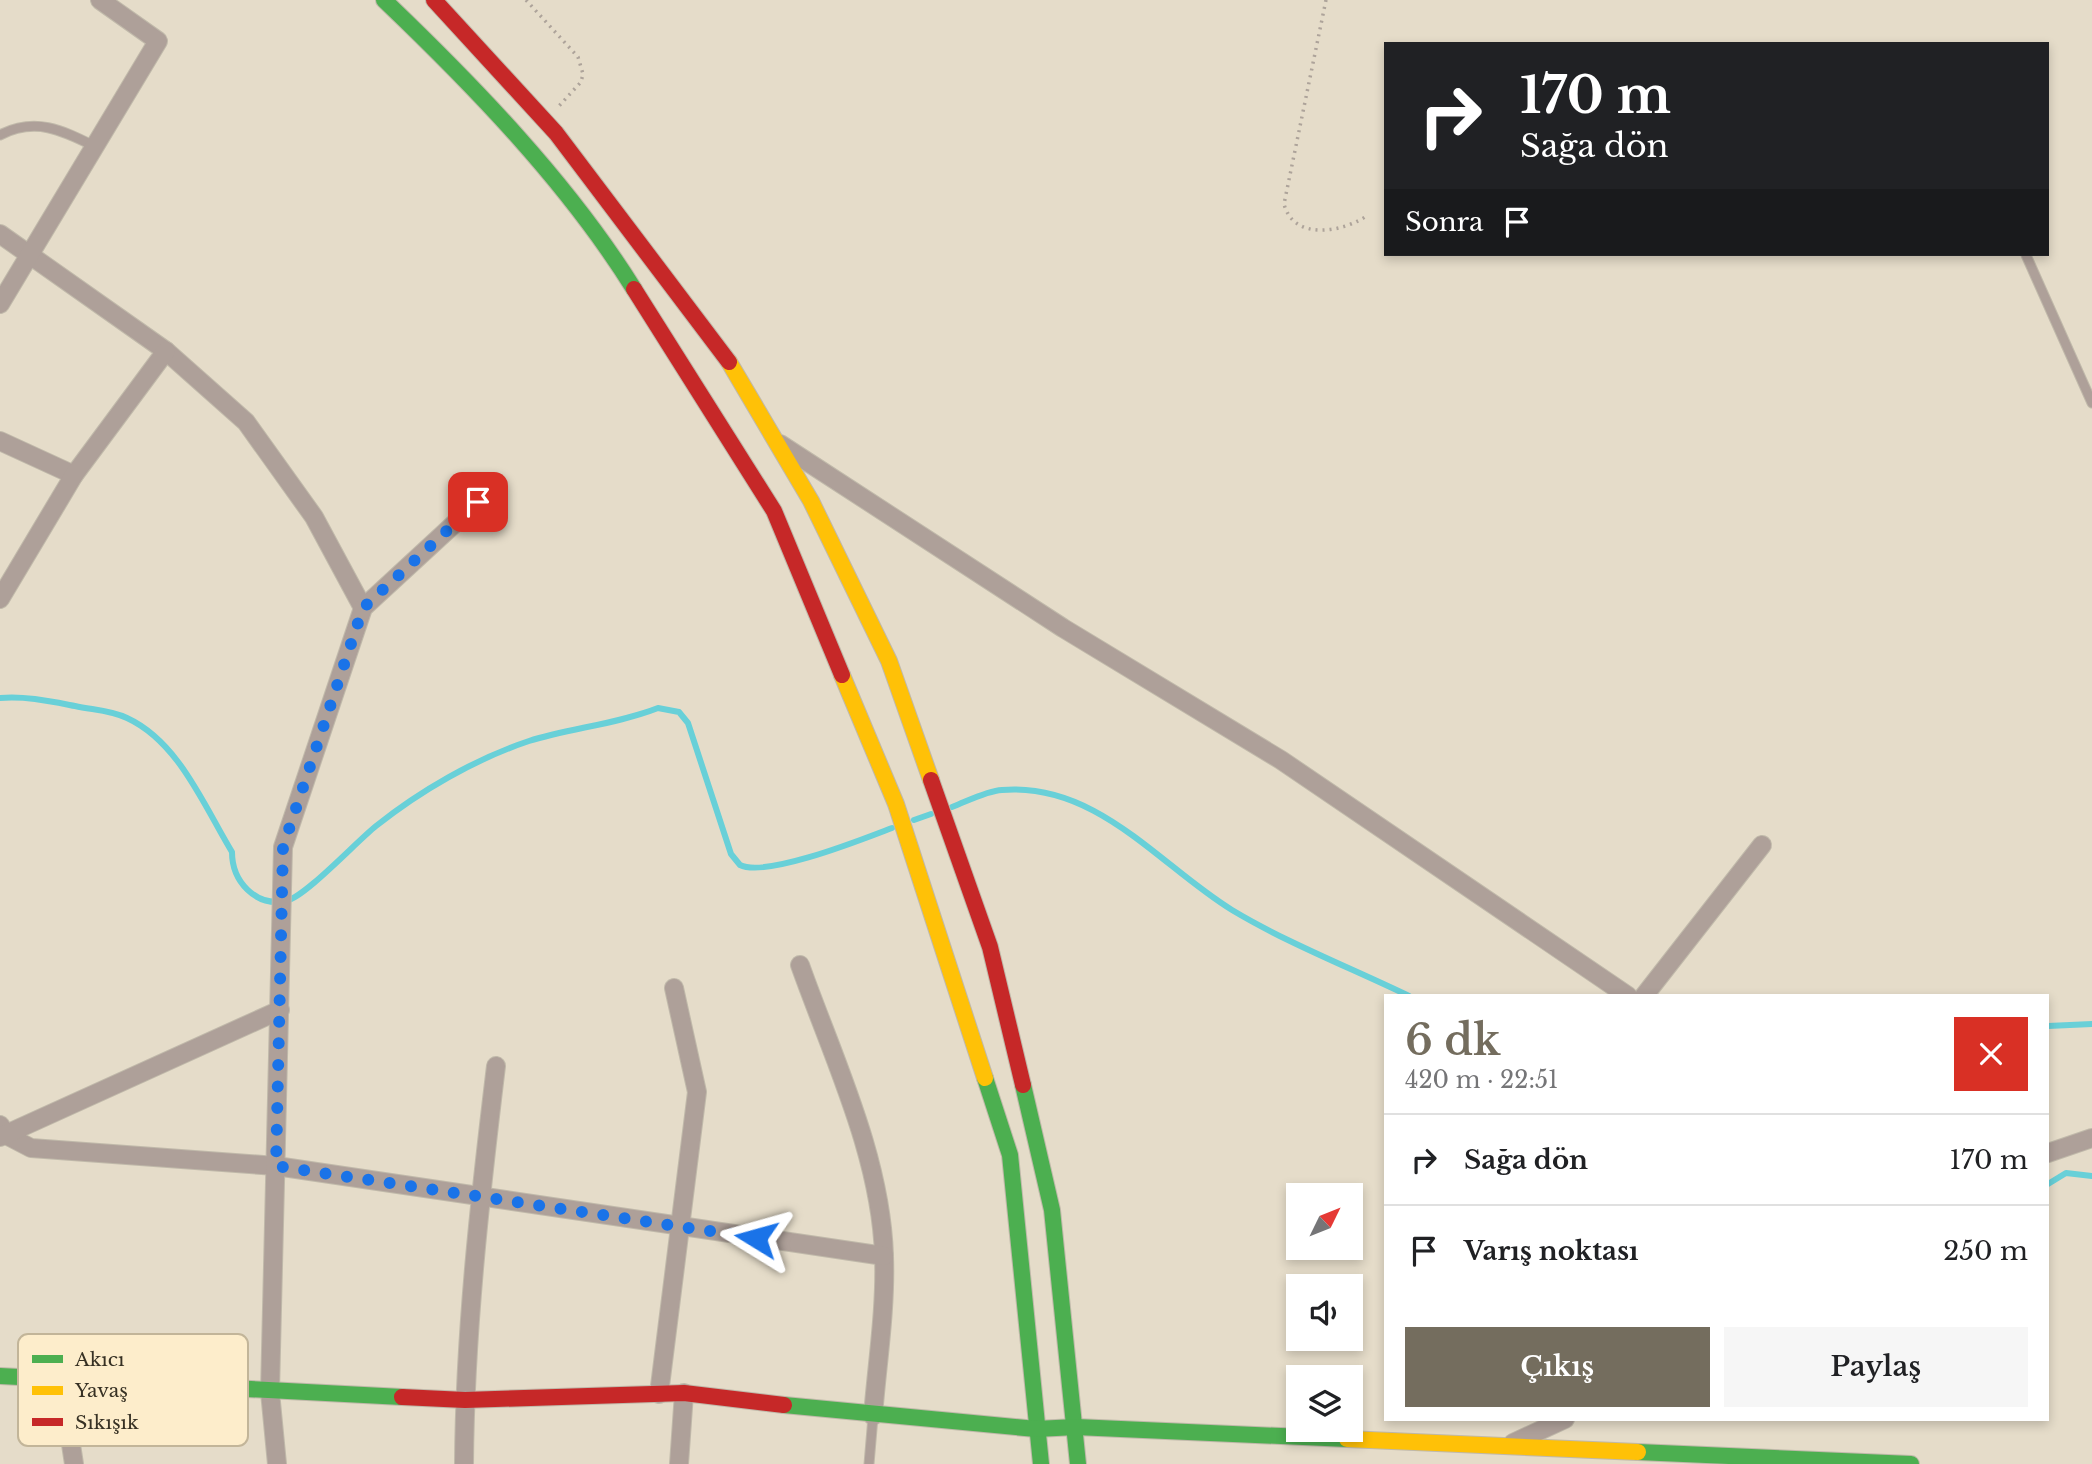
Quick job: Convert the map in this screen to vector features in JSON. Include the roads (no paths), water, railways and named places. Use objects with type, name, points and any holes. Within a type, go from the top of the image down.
[{"type":"main road","points":[[384,0],[432,45],[537,158],[629,280],[774,511],[896,804],[1010,1155],[1041,1464]]},
{"type":"main road","points":[[434,0],[545,121],[734,369],[811,501],[889,661],[990,947],[1052,1210],[1076,1427],[1077,1464]]},
{"type":"main road","points":[[0,1376],[18,1377]]},
{"type":"main road","points":[[248,1391],[465,1400],[684,1393],[873,1416],[1036,1429],[1076,1427],[1911,1464]]},
{"type":"street","points":[[0,304],[158,41],[100,0]]},
{"type":"street","points":[[0,234],[166,351],[246,422],[314,517],[363,608]]},
{"type":"street","points":[[0,599],[74,475],[166,351]]},
{"type":"street","points":[[0,441],[74,475]]},
{"type":"street","points":[[777,442],[1063,628],[1281,760],[1625,994]]},
{"type":"street","points":[[277,1464],[270,1392],[283,847],[363,608],[478,502]]},
{"type":"street","points":[[1646,994],[1762,845]]},
{"type":"street","points":[[800,965],[865,1148],[877,1203],[884,1256],[873,1416]]},
{"type":"street","points":[[659,1394],[697,1092],[674,988]]},
{"type":"street","points":[[2,1132],[280,1010]]},
{"type":"street","points":[[464,1464],[465,1400],[480,1197],[496,1066]]},
{"type":"street","points":[[2,1132],[31,1148],[276,1166],[884,1256]]},
{"type":"street","points":[[2049,1153],[2092,1138]]},
{"type":"street","points":[[680,1464],[684,1393]]},
{"type":"street","points":[[1504,1447],[1561,1421]]},
{"type":"street","points":[[71,1446],[74,1464]]},
{"type":"lane","points":[[0,135],[23,126],[47,126],[94,146]]},
{"type":"lane","points":[[2026,256],[2092,402]]},
{"type":"lane","points":[[869,1464],[873,1416]]},
{"type":"waterway","points":[[0,698],[38,699],[108,712],[121,715],[145,729],[176,759],[188,777],[232,852],[236,873],[247,890],[264,900],[275,902],[295,897],[393,813],[468,767],[529,741],[658,708],[679,712],[688,723],[731,854],[740,865],[753,868],[792,862],[892,828]]},
{"type":"waterway","points":[[952,807],[983,794],[1002,790],[1036,791],[1068,799],[1126,830],[1232,910],[1297,944],[1405,994]]},
{"type":"waterway","points":[[914,820],[931,814]]},
{"type":"waterway","points":[[2049,1026],[2092,1024]]},
{"type":"waterway","points":[[2049,1183],[2066,1173],[2092,1176]]}]
